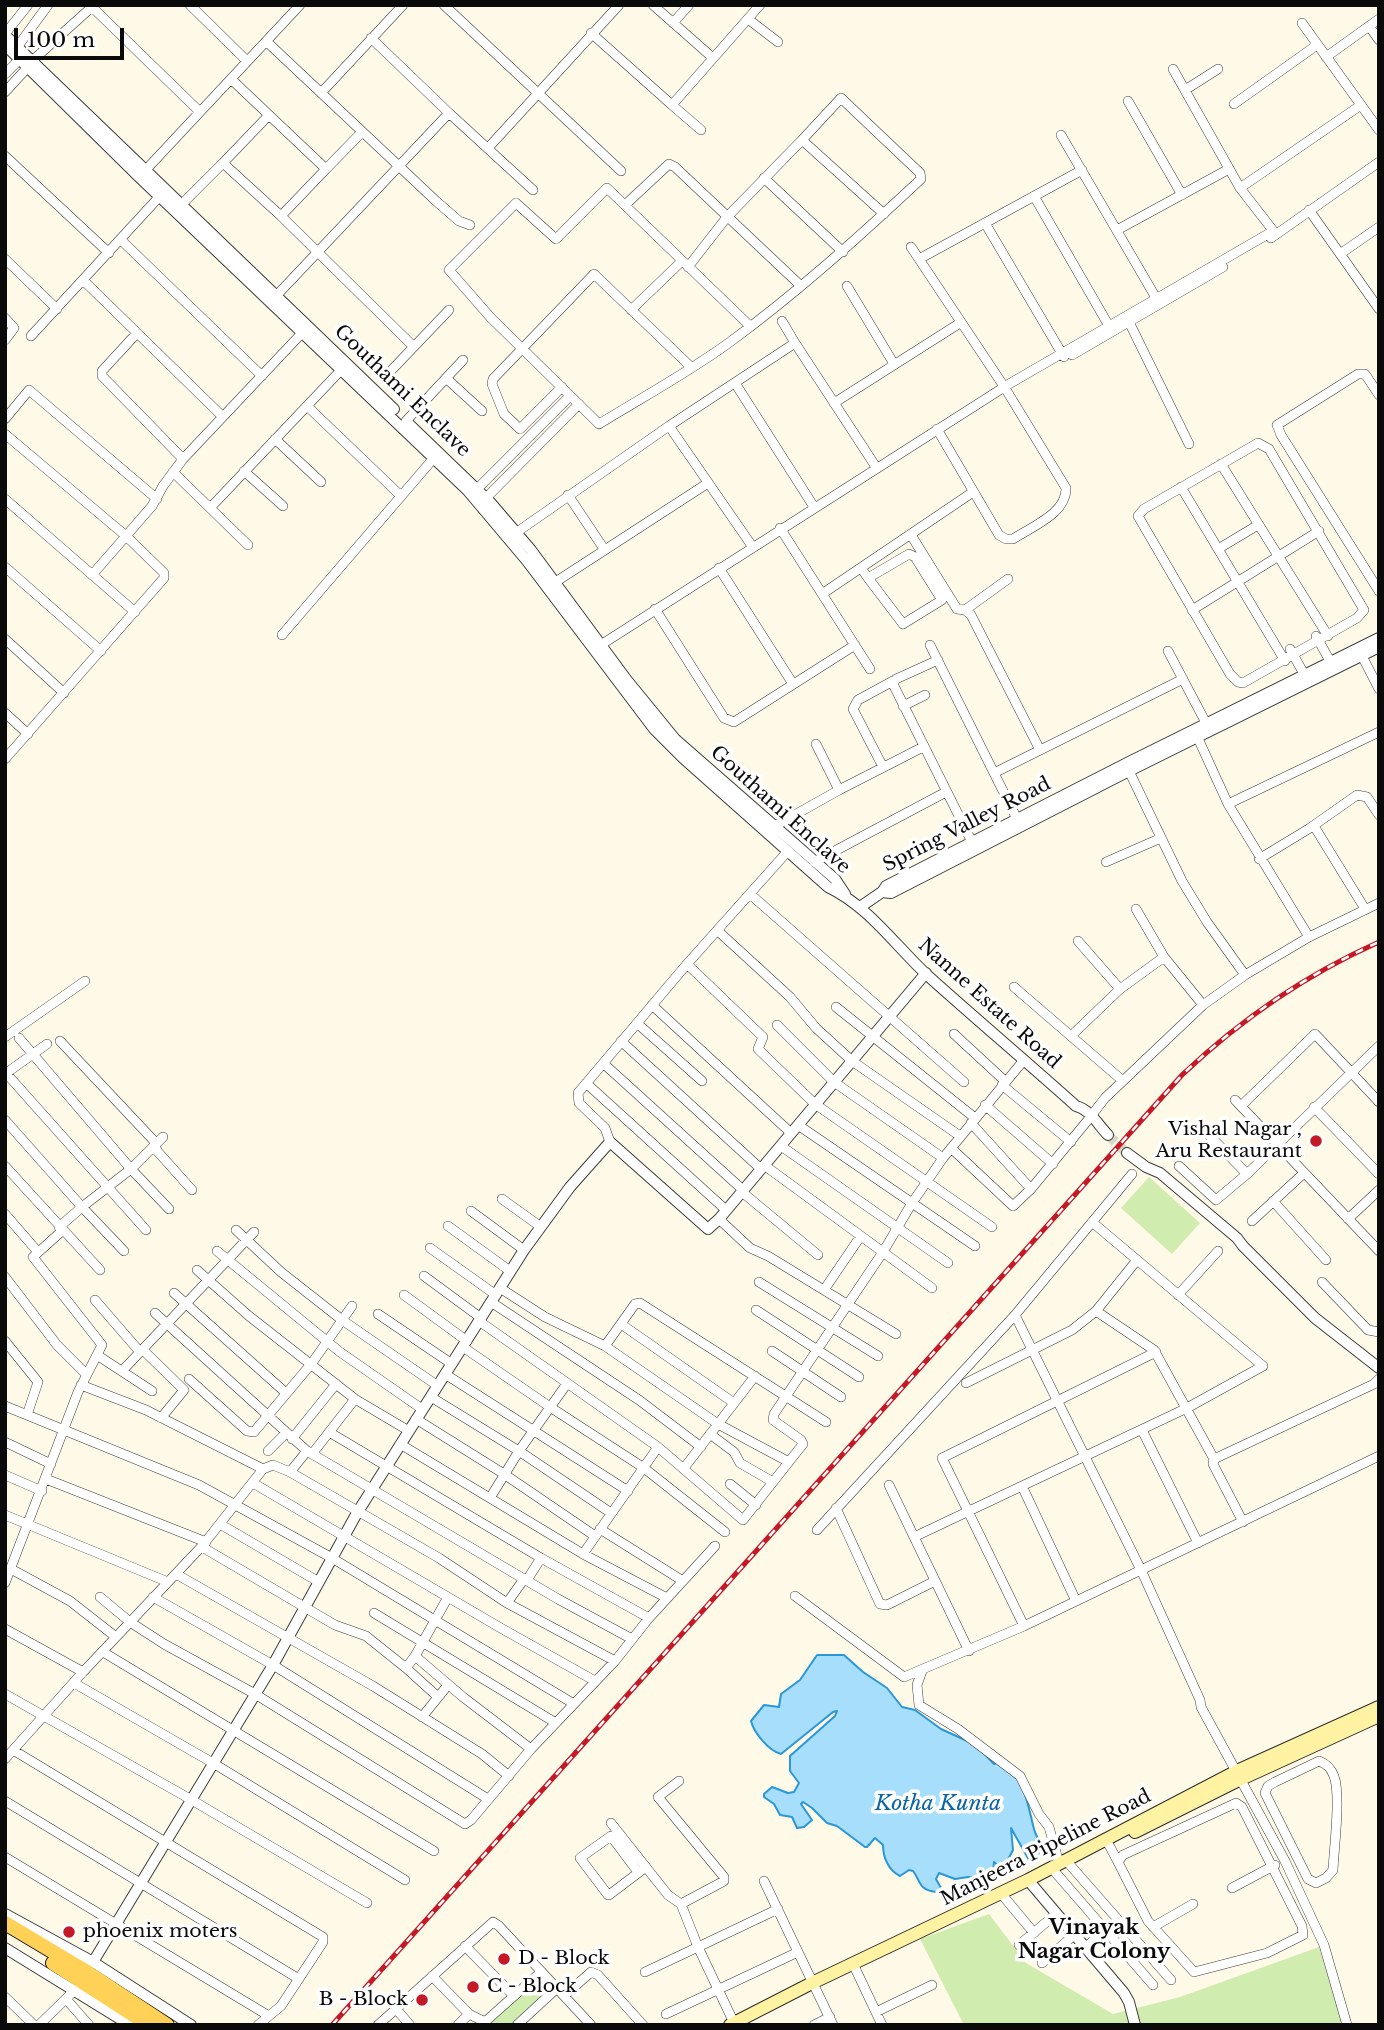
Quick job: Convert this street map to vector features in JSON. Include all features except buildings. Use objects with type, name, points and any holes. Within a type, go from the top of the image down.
[{"type":"main road","name":"Manjeera Pipeline Road","points":[[1061,1867],[1379,1706]]},
{"type":"main road","name":"Manjeera Pipeline Road","points":[[1240,1776],[1379,1716]]},
{"type":"main road","name":"Manjeera Pipeline Road","points":[[735,2024],[1109,1845],[1143,1824]]},
{"type":"main road","name":"Manjeera Pipeline Road","points":[[814,1985],[922,1939],[1029,1882]]},
{"type":"main road","points":[[5,1923],[149,2025]]},
{"type":"main road","points":[[5,1933],[24,1939],[167,2025]]},
{"type":"street","points":[[5,35],[28,5]]},
{"type":"street","points":[[18,46],[48,5]]},
{"type":"street","points":[[190,5],[247,61]]},
{"type":"street","points":[[321,93],[402,5]]},
{"type":"street","points":[[444,5],[621,171]]},
{"type":"street","points":[[488,148],[618,5]]},
{"type":"street","points":[[653,5],[713,58]]},
{"type":"street","points":[[673,23],[689,5]]},
{"type":"street","points":[[672,105],[760,5]]},
{"type":"street","points":[[5,74],[27,62],[93,6],[199,111]]},
{"type":"street","points":[[142,173],[298,6]]},
{"type":"street","points":[[748,19],[778,42]]},
{"type":"street","points":[[1326,57],[1379,19]]},
{"type":"street","points":[[1302,23],[1379,130]]},
{"type":"street","points":[[1368,26],[1379,40]]},
{"type":"street","points":[[591,33],[701,130]]},
{"type":"street","name":"Gouthami Enclave","points":[[5,35],[18,46],[27,62]]},
{"type":"street","points":[[371,38],[533,190]]},
{"type":"street","points":[[267,42],[459,221],[470,225]]},
{"type":"street","name":"Gouthami Enclave","points":[[5,45],[27,62],[142,173],[182,204],[486,498],[556,581],[597,647],[654,729],[828,887],[847,896]]},
{"type":"street","points":[[1234,104],[1317,45]]},
{"type":"street","points":[[5,92],[27,62]]},
{"type":"street","points":[[1173,69],[1240,188],[1275,233]]},
{"type":"street","points":[[1185,90],[1218,69]]},
{"type":"street","points":[[231,79],[326,169]]},
{"type":"street","points":[[631,310],[685,264],[841,99],[920,173],[921,179],[843,252],[750,326],[691,367],[599,424],[491,318],[449,270],[516,203],[556,239],[607,188],[685,264],[750,326]]},
{"type":"street","points":[[1128,101],[1182,195]]},
{"type":"street","points":[[1240,188],[1361,105]]},
{"type":"street","points":[[277,295],[449,113]]},
{"type":"street","points":[[182,204],[269,115]]},
{"type":"street","points":[[281,216],[362,132]]},
{"type":"street","points":[[1061,135],[1159,301]]},
{"type":"street","points":[[802,139],[884,214]]},
{"type":"street","points":[[5,156],[109,253]]},
{"type":"street","points":[[597,647],[937,429],[1005,388],[1011,388],[1109,326],[1270,239],[1379,162]]},
{"type":"street","points":[[223,163],[413,346]]},
{"type":"street","points":[[625,205],[669,164],[801,286]]},
{"type":"street","points":[[1117,230],[1229,169]]},
{"type":"street","points":[[919,259],[1082,170]]},
{"type":"street","name":"Gouthami Enclave","points":[[142,173],[160,197],[468,491],[571,618],[675,739],[835,879],[847,896]]},
{"type":"street","points":[[764,178],[843,252]]},
{"type":"street","points":[[1034,196],[1109,326]]},
{"type":"street","points":[[31,336],[160,197]]},
{"type":"street","points":[[1310,210],[1379,309]]},
{"type":"street","points":[[985,223],[1064,356]]},
{"type":"street","points":[[1340,254],[1379,227]]},
{"type":"street","points":[[121,240],[262,376]]},
{"type":"street","points":[[911,247],[1005,388],[1066,488],[1062,507],[1013,539],[999,535],[937,429]]},
{"type":"street","points":[[5,259],[57,309]]},
{"type":"street","points":[[562,387],[520,429],[503,414],[492,384],[493,379],[594,274],[691,367]]},
{"type":"street","points":[[83,280],[222,416]]},
{"type":"street","points":[[847,286],[894,364]]},
{"type":"street","points":[[1064,356],[1129,322],[1159,301]]},
{"type":"street","points":[[384,378],[449,310]]},
{"type":"street","points":[[5,318],[13,328],[5,340]]},
{"type":"street","points":[[782,321],[876,467]]},
{"type":"street","points":[[1129,322],[1189,444]]},
{"type":"street","points":[[834,403],[960,323]]},
{"type":"street","points":[[137,333],[102,371],[102,376],[183,459]]},
{"type":"street","points":[[92,575],[157,499],[183,459],[302,333]]},
{"type":"street","points":[[517,532],[669,426],[795,343]]},
{"type":"street","points":[[406,421],[463,360]]},
{"type":"street","points":[[212,507],[342,369]]},
{"type":"street","points":[[1379,395],[1364,374],[1358,374],[1277,425],[1379,591]]},
{"type":"street","points":[[446,379],[482,411]]},
{"type":"street","points":[[735,383],[814,507]]},
{"type":"street","points":[[5,419],[29,390],[157,499]]},
{"type":"street","points":[[477,489],[570,396]]},
{"type":"street","points":[[486,498],[579,404]]},
{"type":"street","points":[[307,406],[401,496]]},
{"type":"street","points":[[669,426],[752,547]]},
{"type":"street","points":[[5,434],[126,536],[164,573],[164,578],[135,612],[5,759]]},
{"type":"street","points":[[275,439],[321,482]]},
{"type":"street","points":[[1255,444],[1267,446],[1364,610],[1357,618],[1290,655],[1249,682],[1238,682],[1230,674],[1138,516],[1140,511],[1221,464],[1255,444]]},
{"type":"street","points":[[282,635],[433,459]]},
{"type":"street","points":[[1221,464],[1278,556],[1321,638],[1330,661]]},
{"type":"street","points":[[244,471],[283,506]]},
{"type":"street","points":[[173,472],[212,507],[248,545]]},
{"type":"street","points":[[556,581],[708,483]]},
{"type":"street","points":[[1181,487],[1237,582],[1304,674]]},
{"type":"street","points":[[822,594],[973,492]]},
{"type":"street","points":[[568,495],[604,549]]},
{"type":"street","points":[[5,499],[135,612]]},
{"type":"street","points":[[1218,549],[1258,525]]},
{"type":"street","points":[[780,528],[870,669]]},
{"type":"street","points":[[1192,610],[1319,531]]},
{"type":"street","points":[[911,535],[957,609],[965,610],[971,615],[1040,750]]},
{"type":"street","points":[[861,568],[868,578],[902,624],[942,600],[915,557],[909,554],[868,578]]},
{"type":"street","points":[[5,567],[101,651]]},
{"type":"street","points":[[719,568],[793,684]]},
{"type":"street","points":[[965,610],[1008,579]]},
{"type":"street","points":[[655,609],[724,718],[734,722],[855,645]]},
{"type":"street","name":"Spring Valley Road","points":[[1379,638],[1304,674],[1285,689],[1195,733],[1017,819],[886,886],[882,892],[891,893],[1129,771],[1195,733],[1206,723],[1285,689],[1362,656],[1379,647]]},
{"type":"street","points":[[5,639],[64,692]]},
{"type":"street","points":[[930,645],[1017,819]]},
{"type":"street","points":[[1168,651],[1206,723]]},
{"type":"street","points":[[1362,656],[1379,689]]},
{"type":"street","points":[[883,767],[853,709],[858,700],[938,660]]},
{"type":"street","points":[[994,773],[1183,679]]},
{"type":"street","points":[[893,681],[923,747],[972,842]]},
{"type":"street","points":[[903,706],[925,695]]},
{"type":"street","points":[[5,713],[28,734]]},
{"type":"street","points":[[1228,804],[1379,732]]},
{"type":"street","points":[[1195,733],[1228,804],[1259,859],[1309,937]]},
{"type":"street","points":[[816,744],[839,790]]},
{"type":"street","points":[[775,827],[839,790],[923,747]]},
{"type":"street","points":[[1129,771],[1182,881],[1245,975]]},
{"type":"street","points":[[814,862],[946,792]]},
{"type":"street","points":[[1259,859],[1314,826],[1357,795],[1367,797],[1379,815]]},
{"type":"street","points":[[1314,826],[1365,909]]},
{"type":"street","points":[[1106,862],[1161,838]]},
{"type":"street","points":[[788,851],[687,964],[578,1093],[579,1103],[605,1128],[610,1142],[705,1228],[708,1229],[743,1191],[926,973]]},
{"type":"street","points":[[860,907],[882,892]]},
{"type":"street","points":[[750,894],[964,1082]]},
{"type":"street","name":"Nanne Estate Road","points":[[847,896],[926,973],[1076,1106],[1081,1107],[1105,1132]]},
{"type":"street","points":[[951,1148],[1013,1206],[1053,1164],[1105,1098],[1203,1005],[1245,975],[1309,937],[1379,903]]},
{"type":"street","points":[[1136,909],[1164,957],[1203,1005]]},
{"type":"street","points":[[718,931],[790,997],[816,1028],[852,1061],[960,1136]]},
{"type":"street","points":[[1078,942],[1120,989]]},
{"type":"street","points":[[1071,1036],[1120,989],[1164,957]]},
{"type":"street","points":[[687,964],[762,1037],[763,1041],[758,1049],[815,1104],[992,1227]]},
{"type":"street","points":[[5,1037],[85,981]]},
{"type":"street","points":[[1014,987],[1123,1081]]},
{"type":"street","points":[[652,1005],[795,1129],[975,1246]]},
{"type":"street","points":[[836,1007],[973,1121],[1031,1189]]},
{"type":"street","points":[[638,1024],[702,1081]]},
{"type":"street","points":[[777,1025],[834,1082],[943,1158]]},
{"type":"street","points":[[954,1034],[1004,1084],[1071,1142]]},
{"type":"street","points":[[1379,1102],[1315,1034],[1238,1103],[1379,1251]]},
{"type":"street","points":[[19,1038],[131,1169],[169,1209]]},
{"type":"street","points":[[60,1041],[158,1142],[158,1152],[192,1190]]},
{"type":"street","points":[[621,1041],[762,1167],[932,1287]]},
{"type":"street","points":[[47,1044],[6,1073],[146,1230]]},
{"type":"street","points":[[1179,1166],[1216,1200],[1247,1174],[1379,1046]]},
{"type":"street","points":[[424,1276],[566,1385],[658,1447],[743,1520],[803,1442],[773,1420],[786,1396],[883,1252],[927,1180],[1024,1059]]},
{"type":"street","points":[[603,1063],[743,1191],[818,1255]]},
{"type":"street","points":[[586,1083],[723,1214],[750,1248],[768,1256],[896,1334]]},
{"type":"street","points":[[985,1105],[1053,1164]]},
{"type":"street","points":[[1314,1107],[1379,1174]]},
{"type":"street","points":[[5,1120],[124,1251]]},
{"type":"street","points":[[1208,1133],[1247,1174]]},
{"type":"street","points":[[117,1637],[70,1601],[8,1575],[42,1491],[63,1429],[102,1342],[33,1257],[82,1207],[131,1169],[158,1142]]},
{"type":"street","points":[[93,1962],[190,1798],[256,1694],[357,1513],[408,1431],[524,1250],[570,1187],[610,1142]]},
{"type":"street","points":[[780,1146],[948,1263]]},
{"type":"street","points":[[1127,1153],[1146,1167],[1160,1172],[1237,1238],[1315,1318],[1379,1367]]},
{"type":"street","points":[[5,1166],[100,1270]]},
{"type":"street","points":[[1252,1221],[1304,1173]]},
{"type":"street","points":[[817,1530],[1015,1315],[1132,1174]]},
{"type":"street","points":[[1348,1219],[1379,1190]]},
{"type":"street","points":[[502,1199],[541,1227]]},
{"type":"street","points":[[1273,1201],[1326,1260]]},
{"type":"street","points":[[471,1211],[524,1250]]},
{"type":"street","points":[[5,1214],[38,1252]]},
{"type":"street","points":[[914,1537],[1187,1408],[1263,1366],[1092,1222]]},
{"type":"street","points":[[448,1226],[510,1271]]},
{"type":"street","points":[[236,1230],[281,1272],[342,1320],[438,1386]]},
{"type":"street","points":[[122,1371],[254,1232]]},
{"type":"street","points":[[824,1290],[860,1237]]},
{"type":"street","points":[[430,1248],[701,1447]]},
{"type":"street","points":[[217,1251],[419,1414],[504,1474],[683,1581]]},
{"type":"street","points":[[1178,1295],[1218,1251]]},
{"type":"street","points":[[966,1383],[1073,1331],[1096,1311],[1137,1260]]},
{"type":"street","points":[[197,1270],[355,1399],[408,1431]]},
{"type":"street","points":[[759,1282],[878,1356]]},
{"type":"street","points":[[1322,1282],[1368,1330],[1379,1332]]},
{"type":"street","points":[[7,1283],[57,1345],[86,1374]]},
{"type":"street","points":[[174,1293],[286,1393]]},
{"type":"street","points":[[404,1295],[550,1407],[644,1468],[725,1532]]},
{"type":"street","points":[[496,1295],[605,1346],[718,1424],[789,1462]]},
{"type":"street","points":[[95,1300],[141,1351],[184,1391],[161,1418]]},
{"type":"street","points":[[605,1346],[635,1304],[640,1303],[825,1422]]},
{"type":"street","points":[[189,1379],[249,1432],[254,1432],[312,1363],[352,1306]]},
{"type":"street","points":[[756,1310],[859,1377]]},
{"type":"street","points":[[1096,1311],[1156,1352],[1214,1459],[1213,1464],[1242,1522]]},
{"type":"street","points":[[155,1313],[309,1452],[525,1580],[632,1639]]},
{"type":"street","points":[[378,1314],[534,1431],[628,1491]]},
{"type":"street","points":[[1015,1315],[1141,1570],[1201,1707],[1284,1861],[1324,1945],[1347,2025]]},
{"type":"street","points":[[621,1324],[734,1403]]},
{"type":"street","points":[[5,1341],[38,1382],[27,1415]]},
{"type":"street","points":[[772,1351],[841,1397]]},
{"type":"street","points":[[1024,1626],[942,1458],[1156,1352]]},
{"type":"street","points":[[97,1355],[152,1391]]},
{"type":"street","points":[[684,1468],[755,1376]]},
{"type":"street","points":[[1214,1459],[1374,1384],[1379,1379]]},
{"type":"street","points":[[268,1451],[289,1436],[336,1384]]},
{"type":"street","points":[[81,1385],[161,1418],[263,1469]]},
{"type":"street","points":[[490,1498],[519,1451],[566,1385]]},
{"type":"street","points":[[431,1397],[519,1451],[611,1513]]},
{"type":"street","points":[[290,1472],[329,1432],[355,1399]]},
{"type":"street","points":[[5,1406],[178,1475],[236,1504],[332,1558],[573,1704]]},
{"type":"street","points":[[1142,1430],[1198,1543]]},
{"type":"street","points":[[329,1432],[541,1558],[649,1618]]},
{"type":"street","points":[[710,1434],[734,1452],[740,1464],[773,1482]]},
{"type":"street","points":[[5,1443],[51,1464]]},
{"type":"street","points":[[400,1444],[583,1554],[667,1598]]},
{"type":"street","points":[[583,1554],[658,1447]]},
{"type":"street","points":[[795,1596],[904,1677],[1024,1626],[1379,1456]]},
{"type":"street","points":[[5,1759],[204,1544],[263,1469],[276,1465],[439,1558],[507,1603],[615,1661]]},
{"type":"street","points":[[5,1475],[42,1491]]},
{"type":"street","points":[[46,1479],[204,1544],[304,1608],[335,1625],[366,1636],[438,1697]]},
{"type":"street","points":[[253,1483],[595,1681]]},
{"type":"street","points":[[730,1484],[756,1505]]},
{"type":"street","points":[[889,1486],[969,1651]]},
{"type":"street","points":[[1022,1486],[1076,1601]]},
{"type":"street","points":[[836,1508],[880,1604],[887,1605],[935,1581]]},
{"type":"street","points":[[5,1515],[168,1582]]},
{"type":"street","points":[[220,1524],[318,1582]]},
{"type":"street","points":[[100,1597],[130,1622],[256,1694],[463,1823],[471,1821],[531,1749],[615,1661],[649,1618],[715,1546]]},
{"type":"street","points":[[507,1603],[541,1558]]},
{"type":"street","points":[[176,1574],[287,1636],[422,1717],[482,1755],[509,1776]]},
{"type":"street","points":[[153,1597],[273,1665],[488,1799]]},
{"type":"street","points":[[406,1668],[448,1597]]},
{"type":"street","points":[[374,1613],[556,1723]]},
{"type":"street","points":[[5,1629],[83,1672]]},
{"type":"street","points":[[103,1652],[435,1851]]},
{"type":"street","points":[[415,1656],[531,1749]]},
{"type":"street","points":[[922,1671],[917,1685],[919,1705],[958,1729],[1020,1776],[1039,1814],[1049,1827],[1061,1867],[1105,1930],[1153,1985]]},
{"type":"street","points":[[74,1683],[213,1763],[405,1880]]},
{"type":"street","points":[[422,1717],[448,1685]]},
{"type":"street","points":[[5,1693],[367,1903]]},
{"type":"street","points":[[13,1750],[323,1937],[323,1942],[281,2006],[258,2025]]},
{"type":"street","points":[[1319,1761],[1329,1765],[1335,1781],[1333,1870],[1326,1878],[1311,1883],[1296,1856],[1265,1793],[1275,1782],[1319,1761]]},
{"type":"street","points":[[679,1781],[658,1797],[724,1877],[724,1881],[681,1904]]},
{"type":"street","points":[[5,1801],[299,1979]]},
{"type":"street","points":[[1109,1845],[1118,1862],[1153,1927],[1191,1970],[1197,1973],[1267,1953],[1303,1935],[1302,1926],[1242,1807],[1236,1803],[1123,1855],[1118,1862]]},
{"type":"street","points":[[611,1823],[639,1866]]},
{"type":"street","points":[[639,1866],[608,1895],[580,1858],[611,1836],[668,1895],[681,1904],[698,1947],[735,2024]]},
{"type":"street","points":[[1232,1888],[1296,1856]]},
{"type":"street","points":[[5,1857],[269,2015]]},
{"type":"street","points":[[1061,1867],[1171,1980]]},
{"type":"street","points":[[764,1881],[831,2021],[814,2025]]},
{"type":"street","points":[[1029,1882],[1124,1993],[1135,2025]]},
{"type":"street","points":[[1004,1897],[1034,1933]]},
{"type":"street","points":[[1153,1927],[1193,1904]]},
{"type":"street","points":[[645,1972],[778,1909]]},
{"type":"street","points":[[5,1914],[93,1962],[186,2023]]},
{"type":"street","points":[[1019,1945],[1056,1914]]},
{"type":"street","points":[[378,2025],[493,1922],[592,2025]]},
{"type":"street","points":[[1085,1948],[1105,1930]]},
{"type":"street","points":[[1042,1963],[1074,1935]]},
{"type":"street","points":[[465,1946],[514,1996]]},
{"type":"street","points":[[5,1948],[76,1989],[130,2025]]},
{"type":"street","points":[[666,2014],[798,1952]]},
{"type":"street","points":[[855,1968],[882,2025]]},
{"type":"street","points":[[432,1976],[469,2014],[483,2021],[541,1972]]},
{"type":"street","points":[[564,1996],[591,1972],[598,1975],[643,2025]]},
{"type":"street","points":[[876,2012],[932,1985]]},
{"type":"street","points":[[5,1997],[37,2025],[76,1989]]},
{"type":"street","points":[[524,2023],[556,1989]]},
{"type":"street","points":[[66,1999],[89,2025]]},
{"type":"street","points":[[396,2009],[410,2025]]},
{"type":"street","points":[[458,2025],[469,2014]]},
{"type":"green space","points":[[1149,1177],[1200,1223],[1172,1254],[1121,1208]]},
{"type":"green space","points":[[989,1914],[1026,1963],[1113,2014],[1180,1997],[1319,1947],[1343,2025],[964,2025],[920,1939]]},
{"type":"green space","points":[[538,1977],[550,1989],[513,2025],[488,2025]]},
{"type":"water","name":"Kotha Kunta","points":[[817,1655],[844,1655],[887,1688],[902,1707],[915,1710],[941,1729],[976,1745],[994,1764],[999,1762],[1007,1766],[1024,1790],[1040,1843],[1040,1853],[1035,1860],[1029,1860],[1011,1828],[1013,1850],[1004,1867],[1001,1868],[994,1862],[993,1872],[982,1879],[955,1879],[939,1873],[936,1879],[941,1888],[936,1892],[930,1891],[923,1887],[913,1871],[909,1870],[900,1876],[892,1870],[885,1858],[883,1845],[875,1838],[865,1847],[837,1826],[827,1823],[803,1802],[801,1804],[812,1820],[804,1827],[797,1828],[792,1817],[780,1815],[764,1794],[772,1787],[788,1793],[794,1792],[799,1783],[790,1771],[790,1756],[835,1716],[837,1711],[781,1754],[763,1741],[751,1721],[764,1705],[779,1707],[781,1694],[800,1680]]},
{"type":"tunnel","points":[[1108,1135],[1127,1153]]},
{"type":"railway","points":[[332,2025],[1182,1075],[1274,1000],[1325,969],[1379,942]]},
{"type":"place","name":"Vishal Nagar , Aru Restaurant","points":[[1316,1141]]},
{"type":"place","name":"phoenix moters","points":[[69,1932]]},
{"type":"place","name":"D - Block","points":[[504,1959]]},
{"type":"place","name":"C - Block","points":[[473,1987]]},
{"type":"place","name":"B - Block","points":[[422,2000]]},
{"type":"district","name":"Vinayak Nagar Colony","points":[[1094,1940]]}]
